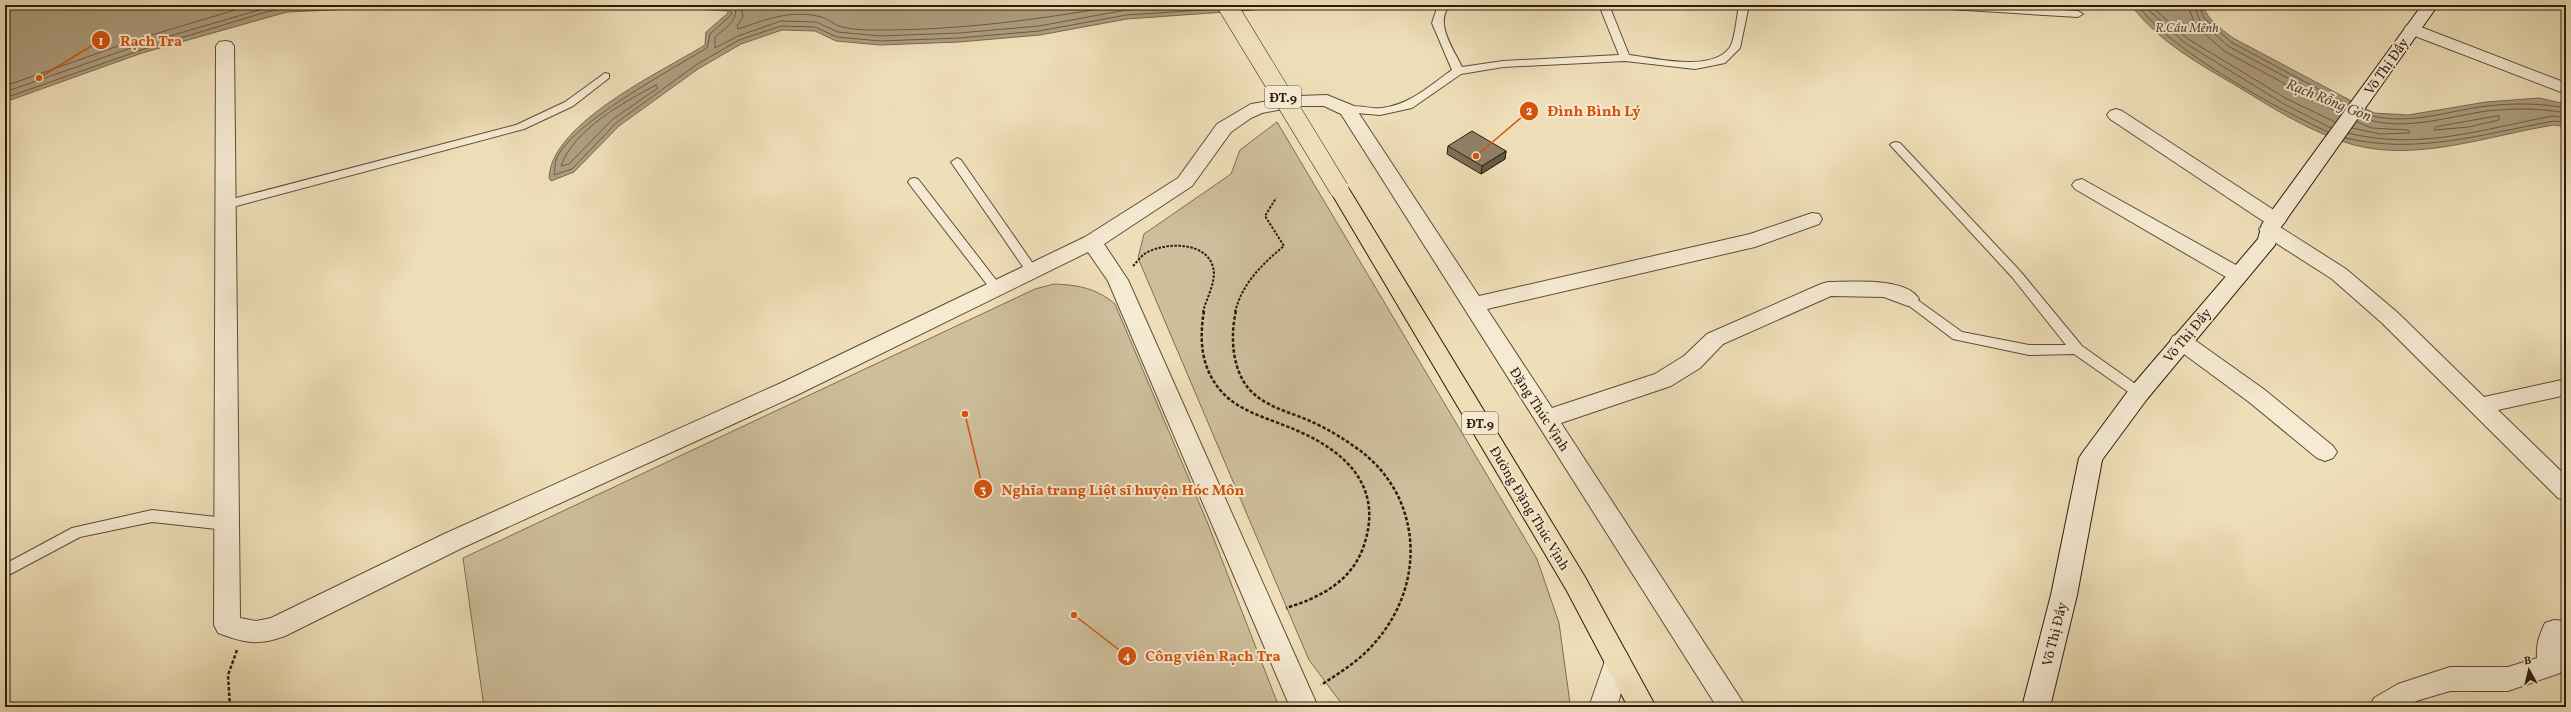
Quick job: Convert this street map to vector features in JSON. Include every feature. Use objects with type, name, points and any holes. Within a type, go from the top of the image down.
[{"type":"main road","name":"Đường Đặng Thúc Vịnh","points":[[1227,5],[1340,189],[1576,584],[1642,707]]},
{"type":"street","name":"Võ Thị Đầy","points":[[2036,707],[2064,595],[2091,458],[2139,393],[2181,341],[2268,240],[2272,225],[2322,158],[2430,5]]},
{"type":"street","points":[[2413,29],[2566,89]]},
{"type":"street","points":[[225,46],[227,625],[244,631],[256,633],[276,628],[446,544],[789,389],[1092,242],[1185,182],[1224,128],[1257,108],[1305,101],[1327,100],[1348,110]]},
{"type":"street","name":"Đặng Thúc Vịnh","points":[[1348,110],[1732,707]]},
{"type":"street","points":[[2116,115],[2339,274],[2390,318],[2566,491]]},
{"type":"street","points":[[2082,185],[2238,275]]},
{"type":"street","points":[[1473,305],[1755,240],[1812,219]]},
{"type":"street","points":[[1092,242],[1118,280],[1260,610],[1301,701]]},
{"type":"street","points":[[1546,419],[1663,380],[1692,362],[1715,339],[1828,289],[1886,290],[1908,299]]},
{"type":"street","points":[[2181,341],[2257,396],[2325,452]]},
{"type":"street","points":[[2480,406],[2566,387]]},
{"type":"street","points":[[2384,707],[2408,692],[2450,679],[2508,679],[2552,665],[2549,644],[2554,631],[2566,632]]},
{"type":"street","points":[[1603,707],[1617,660]]},
{"type":"lane","points":[[1445,5],[1442,6],[1437,23],[1458,71]]},
{"type":"lane","points":[[1604,5],[1625,58]]},
{"type":"lane","points":[[1348,110],[1380,112],[1408,106],[1458,71],[1503,64],[1625,58],[1696,66],[1721,61],[1735,48],[1744,5]]},
{"type":"lane","points":[[1934,5],[2078,14]]},
{"type":"lane","points":[[225,205],[520,127],[569,104],[604,76]]},
{"type":"lane","points":[[1896,145],[2016,274],[2077,349],[2139,393]]},
{"type":"lane","points":[[957,162],[1032,271]]},
{"type":"lane","points":[[914,182],[996,288]]},
{"type":"lane","points":[[1908,299],[1958,336],[2029,350],[2077,349]]},
{"type":"lane","points":[[5,571],[77,532],[152,516],[226,524]]},
{"type":"path","points":[[1276,198],[1265,216],[1284,246],[1258,270],[1244,288],[1234,310],[1231,334],[1239,373],[1250,390],[1269,403],[1340,435],[1361,449],[1378,465],[1394,489],[1413,536],[1411,565],[1405,594],[1392,623],[1348,669],[1301,701]]},
{"type":"path","points":[[1118,280],[1145,253],[1163,246],[1180,245],[1204,254],[1212,265],[1214,277],[1200,323],[1202,347],[1210,374],[1221,391],[1235,404],[1301,432],[1341,456],[1359,478],[1369,497],[1371,524],[1361,554],[1340,584],[1316,600],[1281,610],[1260,610]]},
{"type":"path","points":[[230,707],[228,675],[244,631]]},
{"type":"shaded area","points":[[1277,122],[1537,559],[1559,623],[1570,703],[1569,707],[1344,707],[1309,660],[1138,258],[1144,234],[1231,174],[1240,150]]},
{"type":"shaded area","points":[[1054,284],[1086,288],[1101,294],[1115,304],[1208,524],[1279,707],[484,707],[463,558],[1035,289]]},
{"type":"water","points":[[5,5],[444,5],[287,12],[142,53],[5,102]]},
{"type":"water","points":[[626,5],[1324,5],[1127,19],[1040,35],[959,42],[880,45],[836,41],[815,31],[782,30],[741,44],[698,69],[619,126],[574,172],[551,181],[549,178],[554,158],[568,138],[588,119],[611,101],[637,84],[705,45],[706,32],[728,13],[728,11]]},
{"type":"water","name":"R.Cầu Mênh","points":[[2134,5],[2202,5],[2211,20],[2233,38],[2374,113],[2408,115],[2486,102],[2539,98],[2566,104],[2566,127],[2554,125],[2429,149],[2379,149],[2354,145],[2307,127],[2181,52],[2144,21],[2134,9]]},
{"type":"building","points":[[1472,131],[1506,151],[1482,166],[1448,146]]},
{"type":"place","name":"Rạch Tra","points":[[39,78]]},
{"type":"place","name":"Đình Bình Lý","points":[[1476,156]]},
{"type":"place","name":"Nghĩa trang Liệt sĩ huyện Hóc Môn","points":[[965,414]]},
{"type":"place","name":"Công viên Rạch Tra","points":[[1074,615]]},
{"type":"water label","name":"Rạch Rỗng Gòn","points":[[2329,100]]}]
